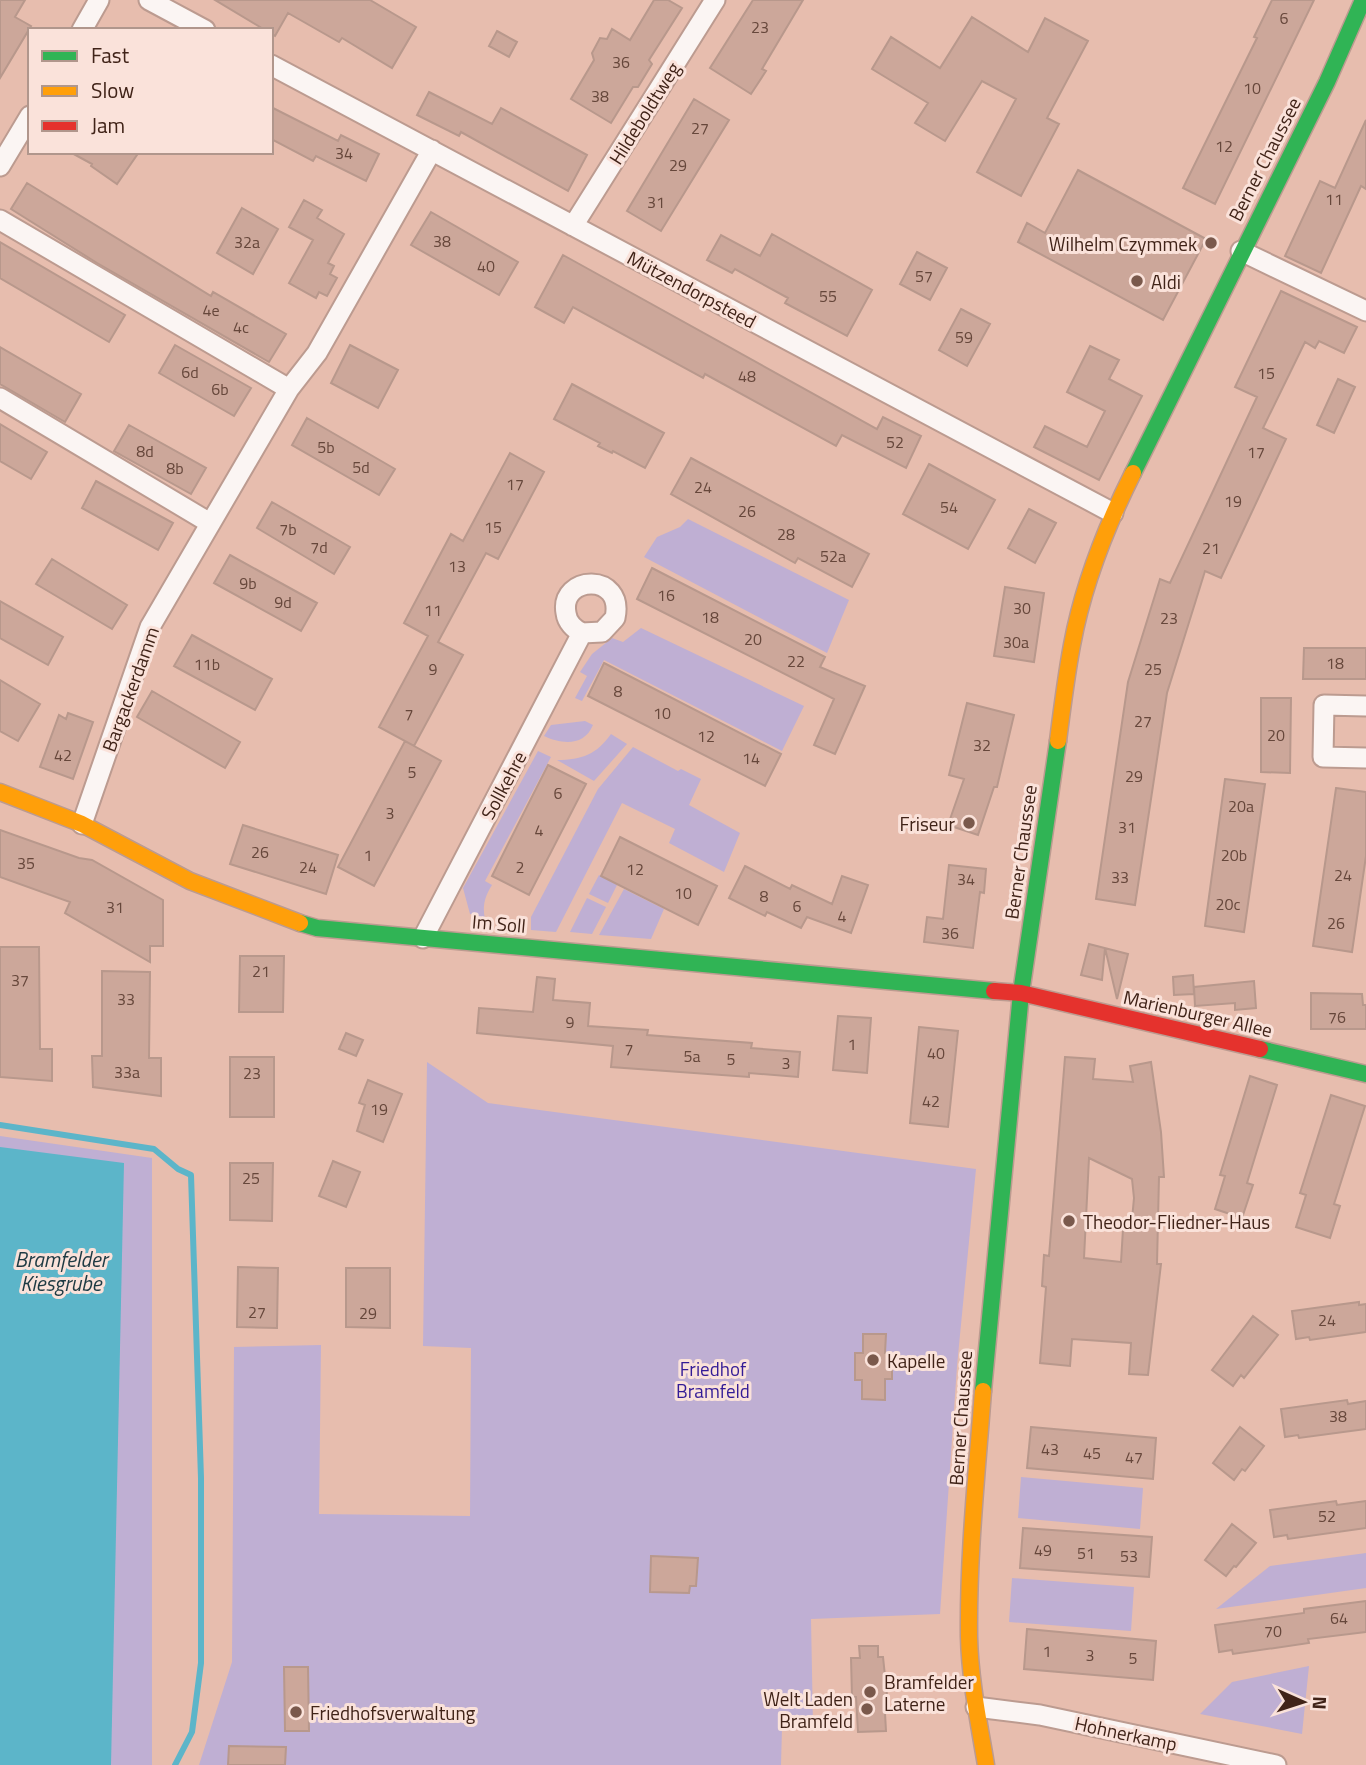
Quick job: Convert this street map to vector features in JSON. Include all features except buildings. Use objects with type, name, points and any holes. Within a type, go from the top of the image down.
[{"type":"street","points":[[83,28],[99,0]]},
{"type":"street","points":[[149,0],[201,28]]},
{"type":"street","name":"Hildeboldtweg","points":[[573,226],[715,0]]},
{"type":"street","name":"Berner Chaussee","points":[[986,1765],[976,1707],[969,1639],[971,1564],[991,1297],[1021,993],[1072,643],[1093,565],[1113,513],[1327,82],[1363,3]]},
{"type":"street","name":"Mützendorpsteed","points":[[273,66],[1113,513]]},
{"type":"street","points":[[0,166],[28,119]]},
{"type":"street","name":"Bargackerdamm","points":[[82,824],[150,627],[289,390],[317,354],[432,150]]},
{"type":"street","points":[[0,220],[289,390]]},
{"type":"street","points":[[1241,251],[1366,311]]},
{"type":"street","points":[[0,398],[210,523]]},
{"type":"street","name":"Sollkehre","points":[[423,938],[582,633]]},
{"type":"street","points":[[1366,706],[1324,705],[1323,757],[1366,758]]},
{"type":"street","name":"Im Soll","points":[[0,792],[82,824],[190,881],[282,918],[317,928],[1021,993]]},
{"type":"street","name":"Marienburger Allee","points":[[1021,993],[1366,1074]]},
{"type":"street","name":"Hohnerkamp","points":[[976,1707],[1040,1715],[1276,1765]]},
{"type":"green space","points":[[688,519],[849,600],[827,653],[644,557],[657,537],[680,527]]},
{"type":"green space","points":[[641,628],[804,706],[782,751],[604,660],[582,701],[575,698],[587,676],[580,672],[592,654],[612,638],[623,642]]},
{"type":"green space","points":[[585,721],[593,725],[584,737],[578,740],[565,742],[544,736],[551,725]]},
{"type":"green space","points":[[611,734],[627,744],[594,781],[557,760],[574,759],[588,754]]},
{"type":"green space","points":[[633,747],[678,771],[681,769],[701,779],[689,805],[740,833],[724,872],[669,843],[675,829],[622,803],[556,932],[531,930],[531,917],[598,789]]},
{"type":"green space","points":[[538,751],[551,757],[485,881],[492,885],[485,901],[485,919],[470,914],[463,888]]},
{"type":"green space","points":[[599,875],[617,885],[608,903],[589,894]]},
{"type":"green space","points":[[624,889],[664,909],[651,939],[599,935]]},
{"type":"green space","points":[[587,898],[606,907],[592,934],[570,932]]},
{"type":"green space","name":"Friedhof Bramfeld","points":[[427,1062],[488,1103],[976,1169],[957,1366],[940,1614],[811,1619],[813,1725],[782,1728],[781,1765],[199,1765],[232,1662],[234,1347],[321,1345],[319,1514],[470,1516],[471,1348],[423,1346]]},
{"type":"green space","name":"Bramfelder Kiesgrube","points":[[0,1136],[152,1158],[152,1765],[0,1765]]},
{"type":"green space","points":[[1021,1477],[1143,1488],[1140,1529],[1018,1518]]},
{"type":"green space","points":[[1366,1553],[1366,1588],[1216,1609],[1270,1566]]},
{"type":"green space","points":[[1012,1578],[1134,1587],[1131,1631],[1009,1622]]},
{"type":"green space","points":[[1309,1666],[1302,1734],[1200,1714],[1232,1682]]},
{"type":"water","name":"Bramfelder Kiesgrube","points":[[0,1147],[124,1163],[111,1765],[0,1765]]},
{"type":"waterway","points":[[0,1125],[154,1149],[178,1169],[191,1175],[201,1478],[201,1663],[192,1732],[175,1765]]},
{"type":"traffic: fast","points":[[1133,473],[1327,82],[1363,0]]},
{"type":"traffic: fast","points":[[983,1391],[1021,993],[1058,741]]},
{"type":"traffic: fast","points":[[300,923],[317,928],[994,991]]},
{"type":"traffic: fast","points":[[1260,1049],[1366,1074]]},
{"type":"traffic: slow","points":[[1058,741],[1070,657],[1082,600],[1105,535],[1133,473]]},
{"type":"traffic: slow","points":[[0,792],[82,824],[190,881],[300,923]]},
{"type":"traffic: slow","points":[[983,1391],[971,1544],[969,1637],[973,1685],[986,1765]]},
{"type":"traffic: jam","points":[[994,991],[1021,993],[1260,1049]]},
{"type":"place","name":"Wilhelm Czymmek","points":[[1211,243]]},
{"type":"place","name":"Aldi","points":[[1137,281]]},
{"type":"place","name":"Friseur","points":[[969,823]]},
{"type":"place","name":"Theodor-Fliedner-Haus","points":[[1069,1221]]},
{"type":"place","name":"Kapelle","points":[[873,1360]]},
{"type":"place","name":"Bramfelder Laterne","points":[[870,1692]]},
{"type":"place","name":"Welt Laden Bramfeld","points":[[867,1709]]},
{"type":"place","name":"Friedhofsverwaltung","points":[[296,1712]]}]
